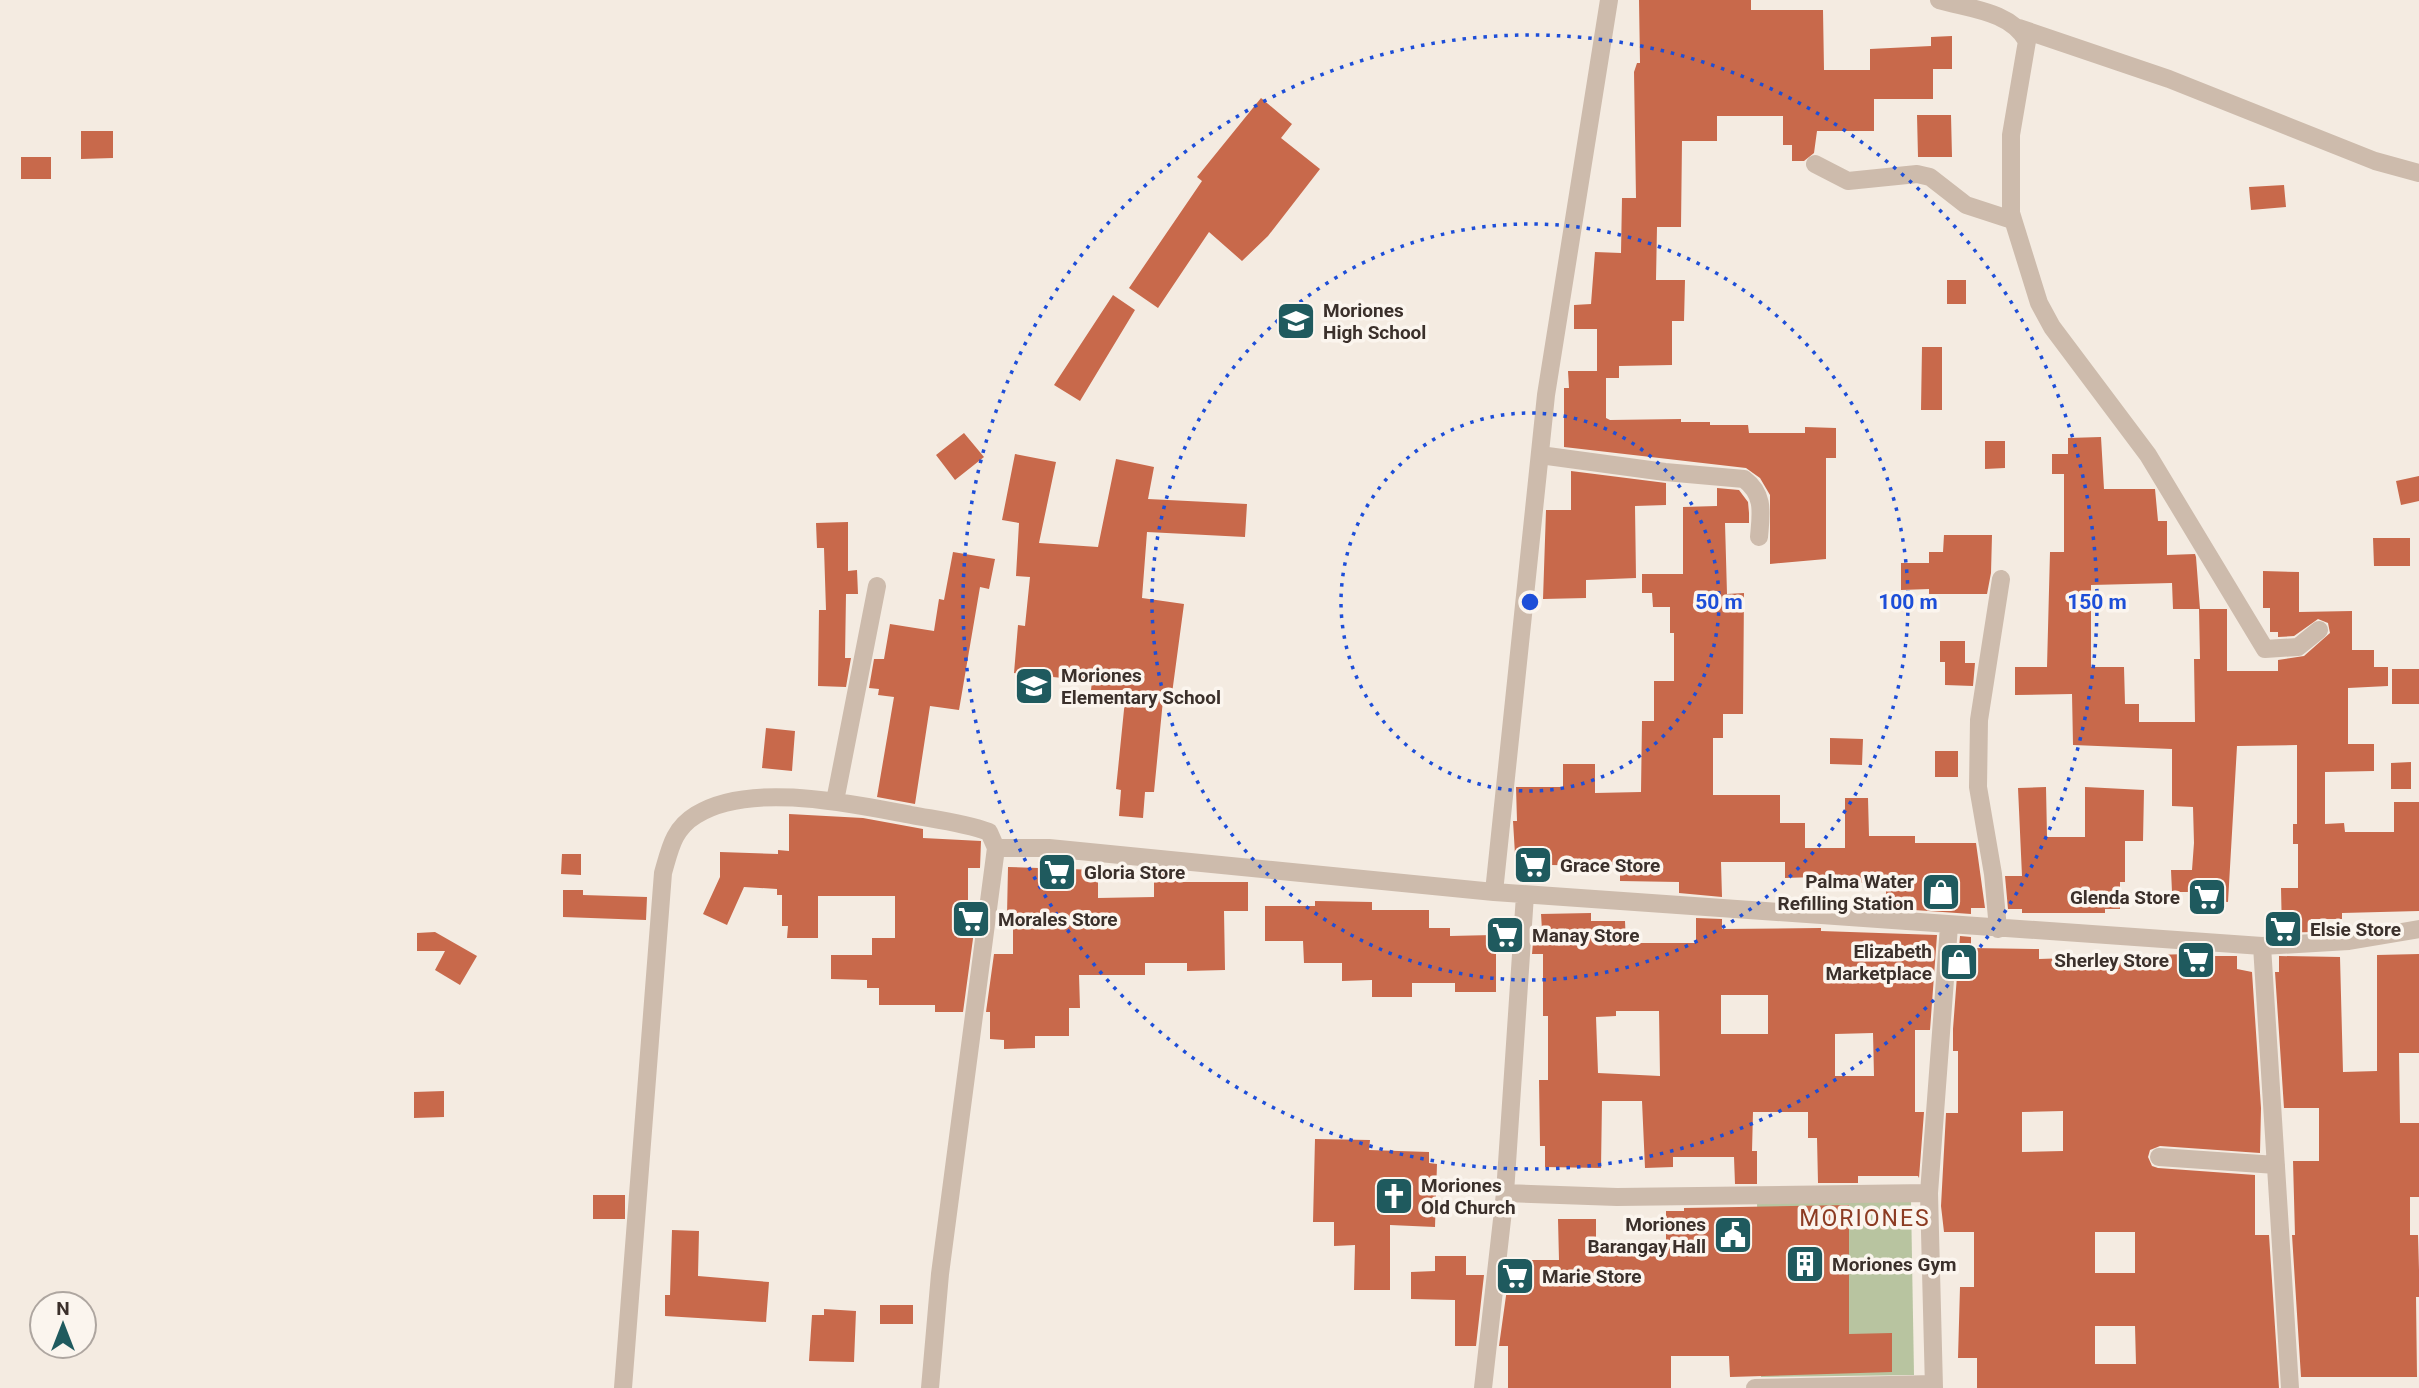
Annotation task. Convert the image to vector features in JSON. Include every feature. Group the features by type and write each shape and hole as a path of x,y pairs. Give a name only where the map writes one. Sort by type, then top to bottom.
{"street":[{"path":"1494,892 1546,396 1609,0"},
{"path":"1939,0 2004,18 2020,28 2169,79 2375,161 2419,173"},
{"path":"2020,28 2027,41 2011,135 2012,220 2039,303 2052,327 2148,455 2265,649 2298,647 2319,630"},
{"path":"1815,164 1848,181 1917,174 1930,177 1966,205 2012,220"},
{"path":"1540,455 1665,472 1744,479 1754,486 1762,504 1759,537"},
{"path":"1998,929 1993,874 1978,787 1979,720 2001,579"},
{"path":"835,801 877,586"},
{"path":"622,1388 663,873 674,834 696,815 725,804 756,798 835,801 968,824 989,832 996,848 940,1275 930,1388"},
{"path":"996,848 1049,848 1525,895 2262,946 2349,941 2419,929"},
{"path":"1483,1388 1505,1193 1525,895"},
{"path":"1755,1388 1933,1386 1929,1193 1949,926"},
{"path":"2262,946 2290,1388"},
{"path":"2159,1157 2276,1165"},
{"path":"1505,1193 1617,1198 1929,1193"}],"green space":[{"path":"1911,1201 1914,1375 1761,1377 1757,1202"}],"building":[{"path":"1639,0 1751,0 1751,10 1823,10 1824,70 1870,70 1870,49 1931,46 1931,37 1952,36 1952,69 1933,69 1933,99 1874,99 1874,131 1817,131 1814,153 1804,161 1792,161 1792,145 1783,145 1783,116 1717,116 1717,141 1682,141 1681,227 1657,227 1656,280 1685,280 1684,321 1672,321 1672,365 1619,366 1619,378 1606,378 1606,418 1610,420 1681,419 1681,422 1710,422 1710,425 1748,425 1749,433 1805,433 1805,427 1836,428 1836,458 1826,458 1826,559 1770,564 1770,495 1760,478 1746,468 1564,447 1564,388 1569,388 1568,371 1597,371 1597,329 1574,329 1574,305 1591,304 1595,252 1621,253 1622,198 1636,198 1634,72 1637,63 1640,63"},
{"path":"1261,98 1292,124 1281,138 1320,169 1268,236 1242,261 1209,232 1158,308 1129,288 1202,181 1197,177"},
{"path":"1917,115 1951,115 1952,157 1918,157"},
{"path":"81,131 113,131 113,158 81,159"},
{"path":"21,157 51,157 51,179 21,179"},
{"path":"2284,185 2286,207 2251,210 2249,187"},
{"path":"1947,280 1966,280 1966,304 1947,304"},
{"path":"1113,295 1135,310 1080,401 1054,385"},
{"path":"1922,347 1942,347 1942,410 1921,410"},
{"path":"964,433 984,457 955,480 936,455"},
{"path":"2101,437 2104,489 2155,489 2158,521 2167,521 2167,555 2195,554 2200,609 2227,609 2227,671 2278,671 2278,660 2304,656 2330,633 2328,623 2318,619 2294,636 2278,637 2278,632 2270,632 2270,608 2263,608 2263,571 2299,572 2299,612 2352,611 2352,650 2374,650 2374,667 2388,667 2388,686 2348,688 2348,744 2374,744 2374,771 2325,772 2325,824 2344,823 2345,832 2394,832 2394,802 2419,802 2419,911 2342,913 2342,919 2311,919 2311,932 2282,933 2281,888 2298,888 2298,844 2293,844 2293,824 2297,824 2297,745 2237,746 2228,902 2190,899 2190,892 2172,892 2171,870 2192,870 2194,843 2193,807 2172,806 2172,749 2073,745 2072,694 2015,695 2015,667 2047,667 2050,552 2064,552 2064,474 2052,474 2052,454 2068,454 2068,438","holes":["2172,583 2173,609 2199,609 2200,659 2194,659 2195,722 2139,722 2139,704 2125,704 2124,667 2091,667 2091,585"]},
{"path":"1985,441 2005,441 2005,468 1985,469"},
{"path":"1015,454 1056,462 1039,543 1098,547 1116,459 1154,467 1148,499 1247,504 1245,537 1147,532 1142,598 1184,604 1171,701 1163,700 1154,792 1145,792 1143,818 1119,816 1121,790 1116,789 1126,690 1091,690 1092,681 1014,673 1018,625 1025,626 1030,577 1016,576 1019,523 1002,520"},
{"path":"1571,471 1666,483 1666,505 1635,506 1636,578 1586,580 1586,598 1543,599 1546,510 1571,510"},
{"path":"2419,476 2419,501 2401,505 2396,481"},
{"path":"1717,488 1739,490 1748,502 1749,523 1725,523 1727,594 1744,593 1743,714 1723,714 1723,738 1713,738 1713,795 1780,795 1780,823 1805,823 1805,848 1845,848 1845,798 1868,798 1869,836 1915,836 1915,843 1976,843 1985,908 1971,908 1971,914 1886,908 1886,883 1816,882 1816,877 1785,878 1785,862 1721,862 1722,897 1679,893 1679,882 1620,881 1620,866 1550,865 1550,871 1516,871 1513,821 1517,821 1516,787 1563,787 1563,764 1595,764 1595,793 1641,792 1642,721 1654,721 1654,681 1674,681 1674,633 1670,633 1670,607 1653,607 1652,593 1642,593 1642,574 1683,574 1683,507 1717,506"},
{"path":"848,522 848,571 857,570 858,594 846,594 845,658 851,658 846,687 818,686 819,610 826,610 824,548 817,548 816,523"},
{"path":"1944,535 1992,535 1991,573 1987,594 1929,594 1929,589 1901,590 1901,563 1929,563 1929,552 1943,552"},
{"path":"2373,538 2410,538 2410,566 2374,566"},
{"path":"953,552 995,559 989,589 980,587 959,710 930,706 915,804 877,797 894,697 878,695 879,689 869,688 874,659 884,659 890,624 934,631 939,599 944,600"},
{"path":"1940,641 1965,641 1965,663 1975,663 1973,686 1945,685 1945,662 1940,662"},
{"path":"2392,669 2419,669 2419,704 2392,704"},
{"path":"766,728 795,731 792,771 762,768"},
{"path":"1830,738 1863,739 1862,765 1830,764"},
{"path":"1935,751 1958,751 1958,777 1935,777"},
{"path":"2411,762 2411,789 2391,789 2391,763"},
{"path":"2046,787 2047,837 2085,837 2085,787 2144,790 2143,841 2125,841 2125,882 2120,882 2120,909 2105,909 2105,913 2022,913 2022,909 2008,909 2005,876 2022,876 2018,788"},
{"path":"789,814 863,818 923,829 923,838 981,841 980,868 968,868 968,911 975,911 975,924 963,1012 935,1012 935,1005 879,1005 879,988 867,988 867,980 831,979 831,955 872,955 872,938 895,938 895,896 818,896 818,938 787,938 788,926 782,926 782,895 777,895 777,889 744,887 727,925 703,914 720,877 720,852 778,854 778,850 789,851"},
{"path":"562,854 581,854 581,875 561,874"},
{"path":"1008,867 1098,870 1098,898 1154,897 1154,872 1178,872 1178,882 1248,882 1248,911 1224,911 1225,970 1187,971 1187,963 1145,963 1145,975 1079,975 1080,1008 1069,1008 1069,1036 1035,1036 1035,1048 1004,1049 1004,1040 990,1039 990,1012 986,1012 994,954 1013,954 1013,915 1007,915"},
{"path":"563,890 583,890 583,895 647,897 646,920 563,917"},
{"path":"1315,901 1372,902 1372,910 1429,910 1429,928 1450,928 1450,936 1493,935 1493,929 1511,929 1510,954 1496,954 1496,992 1455,992 1455,983 1412,983 1412,997 1372,997 1372,980 1342,981 1342,963 1304,963 1303,941 1265,941 1265,906 1315,906"},
{"path":"1591,913 1591,921 1625,921 1626,943 1696,943 1696,918 1722,919 1722,929 1821,928 1821,931 1937,935 1930,1030 1915,1030 1915,1112 1924,1112 1919,1178 1858,1176 1858,1183 1818,1183 1817,1138 1808,1138 1808,1112 1753,1112 1752,1151 1757,1151 1757,1184 1735,1184 1734,1157 1673,1157 1673,1167 1645,1168 1642,1101 1602,1101 1601,1168 1545,1167 1545,1146 1540,1146 1539,1080 1548,1080 1548,1016 1543,1016 1543,954 1532,954 1534,930 1542,930 1541,914","holes":["1721,995 1768,995 1768,1034 1721,1034","1616,1011 1659,1011 1660,1076 1598,1073 1596,1017 1616,1016","1873,1033 1874,1076 1835,1076 1835,1034"]},
{"path":"435,932 477,956 460,985 435,970 445,951 417,951 417,933"},
{"path":"1960,936 1971,937 1971,948 2039,949 2039,959 2186,954 2237,956 2237,969 2252,972 2261,1108 2260,1153 2160,1146 2150,1150 2148,1157 2152,1166 2158,1168 2255,1175 2255,1235 2269,1235 2279,1388 1977,1388 1977,1358 1958,1358 1960,1287 1974,1287 1974,1232 1944,1232 1941,1206 1946,1113 1958,1113 1958,1051 1953,1051","holes":["2063,1111 2063,1151 2022,1152 2022,1112","2095,1232 2135,1232 2135,1273 2095,1273","2095,1326 2135,1326 2136,1364 2095,1364"]},
{"path":"2419,954 2419,1053 2399,1053 2400,1123 2419,1123 2419,1197 2410,1197 2410,1235 2418,1235 2417,1377 2301,1377 2292,1235 2295,1235 2293,1161 2319,1161 2319,1108 2284,1108 2275,972 2279,972 2279,956 2340,957 2343,1072 2377,1071 2377,955"},
{"path":"444,1091 444,1117 414,1118 414,1092"},
{"path":"1315,1139 1370,1140 1369,1150 1429,1152 1429,1163 1437,1164 1435,1227 1390,1225 1390,1290 1354,1290 1355,1245 1334,1246 1334,1222 1313,1222"},
{"path":"593,1195 625,1195 625,1219 593,1219"},
{"path":"1849,1205 1849,1334 1892,1333 1892,1372 1730,1377 1729,1356 1671,1356 1671,1388 1508,1388 1508,1346 1499,1346 1511,1260 1559,1260 1558,1219 1596,1219 1596,1241 1623,1241 1623,1248 1666,1248 1666,1211 1684,1211 1684,1208"},
{"path":"672,1230 699,1231 698,1276 769,1282 766,1322 665,1316 665,1295 670,1295"},
{"path":"1435,1256 1466,1256 1466,1275 1484,1275 1476,1346 1455,1346 1455,1300 1411,1299 1411,1272 1435,1271"},
{"path":"880,1305 913,1305 913,1324 880,1324"},
{"path":"824,1309 856,1311 854,1362 809,1361 812,1315 824,1315"}],"place":[{"name":"Moriones High School","path":"1296,321"},
{"name":"Moriones Elementary School","path":"1034,686"},
{"name":"Grace Store","path":"1533,865"},
{"name":"Gloria Store","path":"1057,872"},
{"name":"Palma Water Refilling Station","path":"1941,892"},
{"name":"Glenda Store","path":"2207,897"},
{"name":"Morales Store","path":"971,919"},
{"name":"Elsie Store","path":"2283,929"},
{"name":"Manay Store","path":"1505,935"},
{"name":"Sherley Store","path":"2196,960"},
{"name":"Elizabeth Marketplace","path":"1959,962"},
{"name":"Moriones Old Church","path":"1394,1196"},
{"name":"Moriones Barangay Hall","path":"1733,1235"},
{"name":"Moriones Gym","path":"1805,1264"},
{"name":"Marie Store","path":"1515,1276"}],"district":[{"name":"MORIONES","path":"1865,1218"}]}
